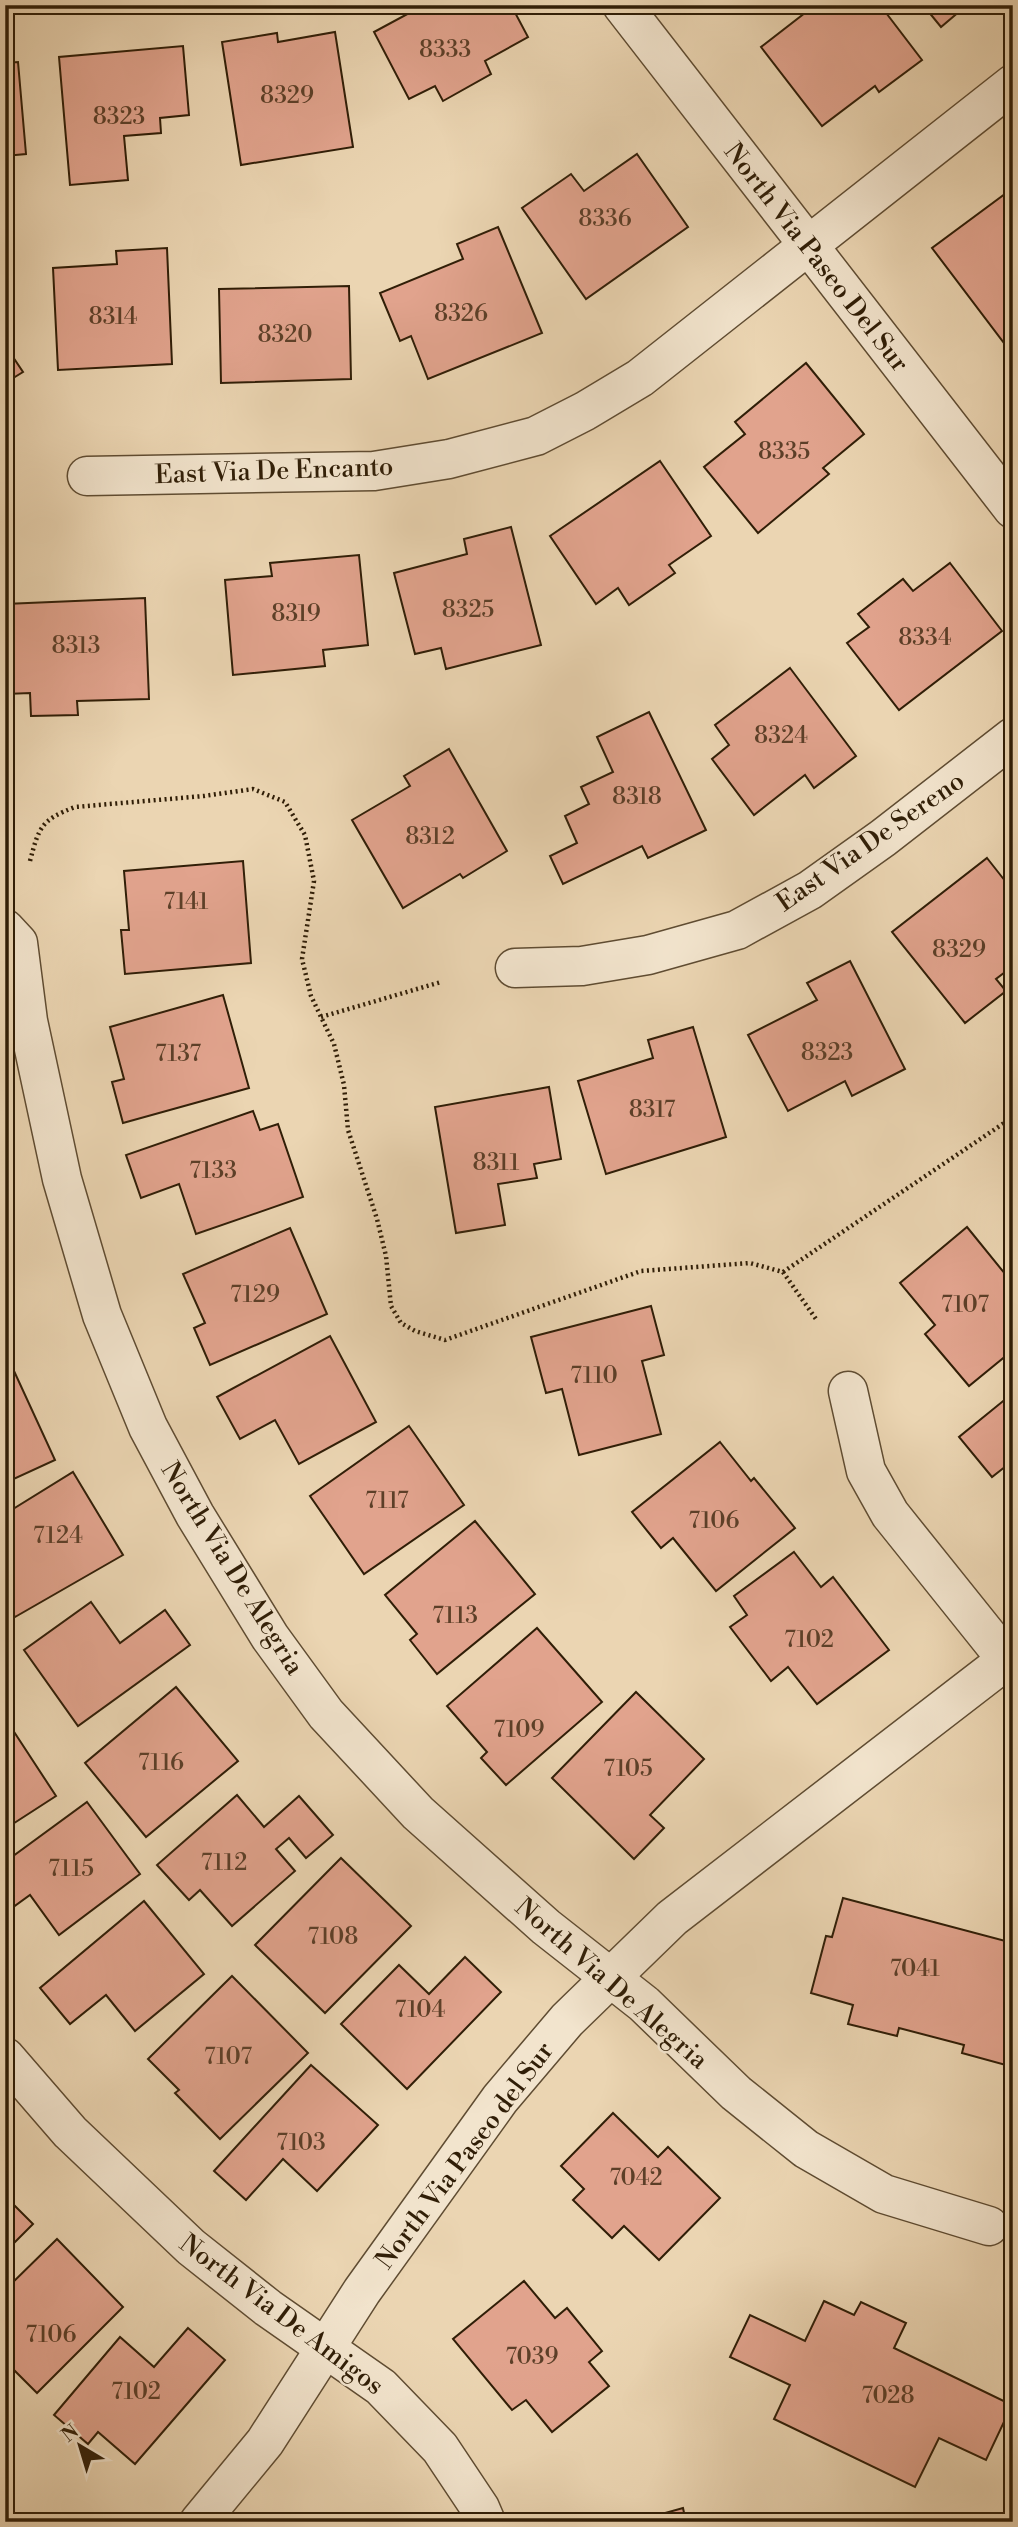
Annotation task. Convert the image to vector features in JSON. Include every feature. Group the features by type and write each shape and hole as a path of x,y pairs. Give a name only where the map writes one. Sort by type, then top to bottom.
{"street":[{"name":"North Via Paseo Del Sur","path":"622,5 1013,509"},
{"name":"East Via De Encanto","path":"88,476 374,471 449,459 536,436 640,378 1013,84"},
{"name":"East Via De Sereno","path":"515,968 582,966 648,955 737,930 810,890 883,838 1013,737"},
{"name":"North Via De Alegria","path":"10,939 62,1179 103,1315 148,1427 195,1515 270,1637 326,1714 418,1813 546,1927 649,2009 736,2093 806,2149 884,2194 989,2226"},
{"path":"848,1391 866,1471 890,1514 1010,1658"},
{"name":"North Via Paseo del Sur","path":"199,2522 265,2442 362,2291 500,2099 567,2020 672,1918 1010,1658"},
{"name":"North Via De Amigos","path":"5,2057 70,2132 191,2247 268,2308 381,2387 440,2448 480,2508 486,2522"}],"path":[{"path":"30,860 38,830 55,815 75,807 253,789 285,802 305,835 314,881 302,958 311,996 334,1044 344,1085 348,1130 386,1256 391,1306 401,1322 415,1331 445,1340 642,1271 750,1263 783,1272 816,1320"},
{"path":"321,1017 441,982"},
{"path":"783,1272 1013,1117"}],"building":[{"path":"424,5 511,5 528,37 485,61 491,74 443,101 435,86 409,99 374,32"},
{"path":"807,5 880,5 922,60 879,92 875,86 822,126 761,47 810,9"},
{"path":"923,5 967,5 941,27"},
{"path":"335,32 353,147 241,165 222,42 277,33 278,42"},
{"path":"183,46 189,115 160,118 161,133 124,136 128,180 70,185 59,57"},
{"path":"18,62 26,154 5,156 5,63"},
{"path":"637,154 688,227 586,299 522,208 571,174 584,191"},
{"path":"1013,188 1013,336 1004,343 932,248"},
{"path":"498,227 542,333 428,379 411,336 400,341 380,293 463,259 457,244"},
{"path":"167,248 172,364 58,370 53,268 117,264 116,251"},
{"path":"349,286 351,379 221,383 219,289"},
{"path":"5,345 23,372 5,383"},
{"path":"806,363 864,434 823,468 829,474 758,533 704,467 745,434 735,422"},
{"path":"660,461 711,536 669,565 675,573 629,605 618,588 596,604 550,536"},
{"path":"511,527 541,645 446,669 441,648 415,654 394,573 467,554 464,539"},
{"path":"359,555 368,645 323,650 325,666 233,675 225,580 272,576 270,563"},
{"path":"950,563 1002,631 899,710 847,643 869,627 858,614 903,579 913,591"},
{"path":"145,598 149,699 77,701 78,715 31,716 30,693 6,694 5,604"},
{"path":"790,668 856,756 814,788 805,775 754,815 712,759 729,745 715,725"},
{"path":"649,712 706,830 648,858 642,846 563,884 550,856 577,843 565,816 589,804 581,787 613,772 597,737"},
{"path":"449,749 507,851 463,878 460,874 403,908 352,820 410,786 404,776"},
{"path":"987,858 1013,891 1013,966 996,979 1006,991 965,1023 892,932"},
{"path":"243,861 251,963 125,974 121,930 129,930 124,871"},
{"path":"850,961 905,1069 852,1096 845,1081 788,1111 748,1035 817,1000 807,983"},
{"path":"223,995 249,1088 123,1123 112,1082 124,1079 110,1027"},
{"path":"693,1027 726,1137 606,1174 578,1081 653,1058 648,1040"},
{"path":"549,1087 561,1159 534,1164 537,1178 498,1184 505,1225 456,1233 435,1107"},
{"path":"253,1111 260,1130 278,1124 303,1197 196,1234 179,1184 141,1198 126,1155"},
{"path":"967,1227 1010,1280 1013,1278 1013,1350 969,1386 925,1334 935,1325 900,1283"},
{"path":"290,1228 327,1314 210,1365 194,1328 205,1323 183,1274"},
{"path":"651,1306 664,1355 642,1361 661,1434 579,1455 562,1389 546,1393 531,1337"},
{"path":"5,1331 13,1349 5,1352"},
{"path":"330,1336 376,1422 299,1464 275,1420 240,1439 217,1397"},
{"path":"14,1371 55,1460 5,1483 5,1376"},
{"path":"1013,1393 1013,1474 1006,1466 992,1477 959,1437"},
{"path":"409,1426 464,1505 364,1574 310,1496"},
{"path":"720,1442 751,1481 754,1478 795,1528 716,1591 673,1538 661,1548 632,1512"},
{"path":"73,1472 123,1555 15,1617 5,1602 5,1514"},
{"path":"475,1521 535,1594 437,1674 410,1640 417,1634 385,1595"},
{"path":"794,1552 821,1587 833,1577 889,1650 817,1704 788,1667 771,1681 730,1627 747,1615 734,1596"},
{"path":"91,1602 120,1643 165,1610 190,1645 78,1726 24,1650"},
{"path":"537,1628 602,1702 506,1785 481,1758 487,1752 447,1706"},
{"path":"176,1687 238,1761 146,1837 85,1763"},
{"path":"636,1692 704,1759 650,1815 664,1828 634,1859 552,1778"},
{"path":"5,1718 56,1796 5,1829"},
{"path":"237,1795 264,1827 299,1796 333,1835 306,1858 289,1838 276,1849 295,1871 232,1926 200,1890 189,1900 157,1865"},
{"path":"87,1802 140,1874 59,1935 30,1895 5,1913 5,1862"},
{"path":"341,1858 411,1926 325,2013 255,1945"},
{"path":"843,1898 1013,1943 1013,2067 962,2053 964,2045 899,2028 897,2036 848,2024 853,2005 811,1993 826,1936 832,1937"},
{"path":"144,1901 204,1974 135,2031 106,1995 70,2024 40,1988"},
{"path":"465,1957 501,1992 407,2089 341,2024 399,1965 429,1994"},
{"path":"232,1976 308,2053 220,2139 175,2093 179,2090 148,2059"},
{"path":"311,2065 378,2125 317,2191 283,2159 246,2200 214,2171"},
{"path":"613,2113 658,2157 668,2147 720,2198 659,2260 624,2226 612,2238 573,2200 584,2189 561,2166"},
{"path":"5,2196 33,2224 5,2252"},
{"path":"57,2239 123,2307 37,2393 5,2361 5,2290"},
{"path":"524,2281 555,2318 567,2308 602,2351 589,2362 609,2386 552,2432 526,2400 512,2410 453,2339"},
{"path":"824,2301 854,2315 861,2302 906,2323 894,2348 1012,2405 986,2460 939,2438 915,2487 774,2419 790,2385 730,2357 750,2315 805,2341"},
{"path":"188,2328 225,2360 135,2464 98,2432 88,2444 54,2415 120,2337 154,2367"},
{"path":"683,2508 686,2522 633,2522"}]}
